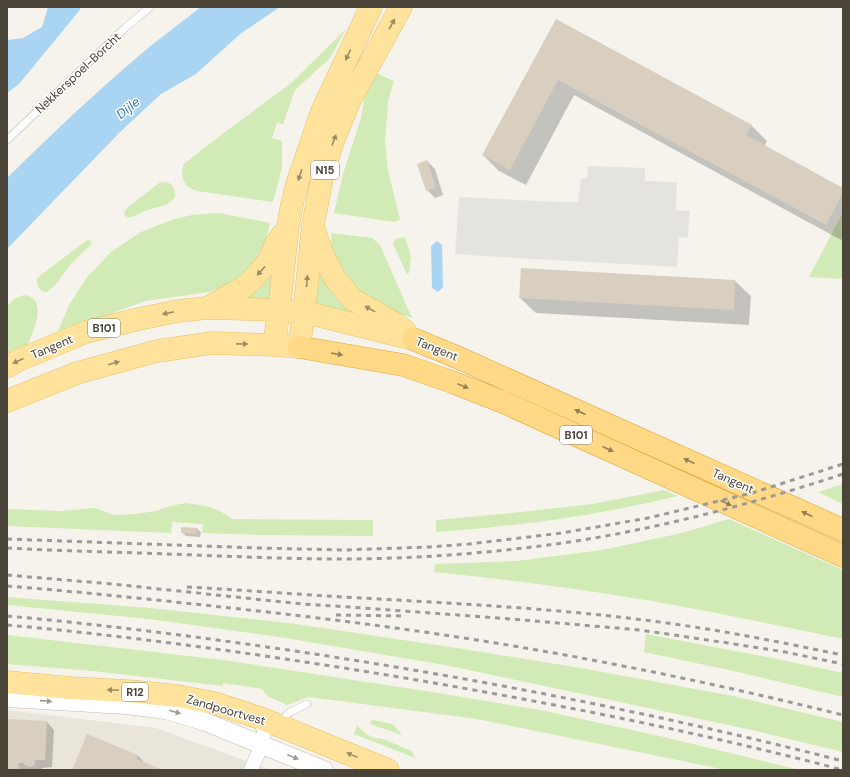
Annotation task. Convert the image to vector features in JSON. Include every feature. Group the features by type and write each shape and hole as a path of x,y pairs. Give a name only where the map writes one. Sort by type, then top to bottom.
{"highway":[{"name":"Tangent","path":"413,339 488,371 843,530"},
{"name":"Tangent","path":"299,347 404,365 452,382 503,402 843,556"}],"main road":[{"name":"N15","path":"274,345 288,226 297,184 322,111 371,7"},
{"name":"N15","path":"299,347 313,225 322,178 333,141 350,100 401,7"},
{"path":"313,225 323,255 334,277 352,299 396,324 413,339"},
{"path":"207,308 244,287 253,279 268,262 276,244 288,226"},
{"name":"Tangent","path":"7,367 17,361 86,332 147,317 178,311 207,308 304,312 413,339"},
{"name":"Tangent","path":"7,401 77,373 158,351 212,343 299,347"},
{"name":"Zandpoortvest","path":"7,682 178,696 214,703 268,722 388,770"}],"street":[{"name":"Zandpoortvest","path":"7,698 126,705 166,710 204,720 324,770"},
{"path":"251,770 262,744 264,731 268,722"}],"lane":[{"name":"Nekkerspoel-Borcht","path":"7,140 120,33 150,7"},
{"path":"268,722 307,704"}],"shaded area":[{"path":"588,166 645,168 645,181 677,182 676,210 690,211 688,238 679,237 677,267 455,254 459,197 578,202 581,179 587,178"},
{"path":"7,710 156,728 271,770 7,770"}],"green space":[{"path":"346,29 330,58 295,90 283,124 277,123 272,138 282,141 282,168 273,202 197,191 186,184 182,177 184,164 290,84"},
{"path":"374,72 394,81 388,102 385,143 388,170 400,220 394,222 334,213 343,174 361,118 366,88"},
{"path":"166,182 172,186 175,192 175,197 171,202 132,217 126,217 124,213 126,209 159,183"},
{"path":"843,212 843,279 809,277"},
{"path":"219,213 270,223 263,253 250,272 233,283 209,292 145,301 57,334 69,305 88,276 111,252 141,232 174,219 192,215"},
{"path":"331,233 372,238 380,245 412,318 372,304 354,291 332,250"},
{"path":"405,237 411,256 409,273 407,274 393,244 395,239"},
{"path":"87,240 91,241 91,245 73,262 54,286 46,292 40,289 37,283 37,278"},
{"path":"319,269 350,309 346,313 322,308 316,303"},
{"path":"270,273 274,277 270,300 246,304 247,293"},
{"path":"24,295 32,298 36,303 38,309 36,324 28,345 7,356 7,306 16,298"},
{"path":"843,484 843,504 818,492"},
{"path":"664,490 678,496 575,517 436,532 436,520 593,504"},
{"path":"186,503 206,506 220,511 232,519 373,520 373,536 202,533 203,524 172,522 171,533 7,526 7,509 60,511 95,508 114,515 156,511 170,506"},
{"path":"729,519 843,570 843,639 638,599 500,579 434,572 435,564 517,561 602,550 682,533"},
{"path":"7,597 150,608 289,623 581,668 733,696 843,722 843,752 752,730 450,666 286,638 149,619 7,605"},
{"path":"646,634 843,673 843,697 738,672 644,652"},
{"path":"7,635 223,660 540,710 664,737 800,770 726,770 477,719 309,697 287,705 267,696 262,689 223,683 223,686 93,671 7,664"},
{"path":"372,720 393,724 402,735 370,724"},
{"path":"357,725 366,734 375,738 383,739 412,751 415,758 354,734"}],"water":[{"path":"48,7 81,7 19,84 7,93 7,40 23,38 42,27"},
{"name":"Dijle","path":"201,7 280,7 240,34 196,74 161,94 120,132 7,249 7,178 60,126 115,76"},
{"path":"437,241 442,245 443,287 438,292 432,288 431,246"}],"building":[{"path":"556,19 752,125 746,135 843,188 843,193 826,225 558,80 510,170 482,155"},
{"path":"427,160 436,188 426,191 417,164"},
{"path":"521,268 735,280 734,310 519,298"},
{"path":"181,527 198,528 196,534 181,533"},
{"path":"7,719 47,721 45,760 35,760 35,764 31,767 26,766 23,763 18,763 19,770 7,770"},
{"path":"87,734 138,755 137,759 163,770 72,770"}],"railway":[{"path":"7,539 344,550 469,544 562,533 648,518 752,493 843,464"},
{"path":"7,548 320,559 425,557 508,550 563,543 634,531 739,505 843,474"},
{"path":"7,575 112,584 302,604 640,630 785,652 843,664"},
{"path":"7,586 259,611 369,624 451,636 550,652 648,671 843,715"},
{"path":"187,587 477,605 591,614 711,630 843,655"},
{"path":"336,615 406,616"},
{"path":"7,616 107,626 274,648 489,683 702,727 843,761"},
{"path":"7,625 107,635 206,648 405,678 625,719 734,743 843,770"}]}
